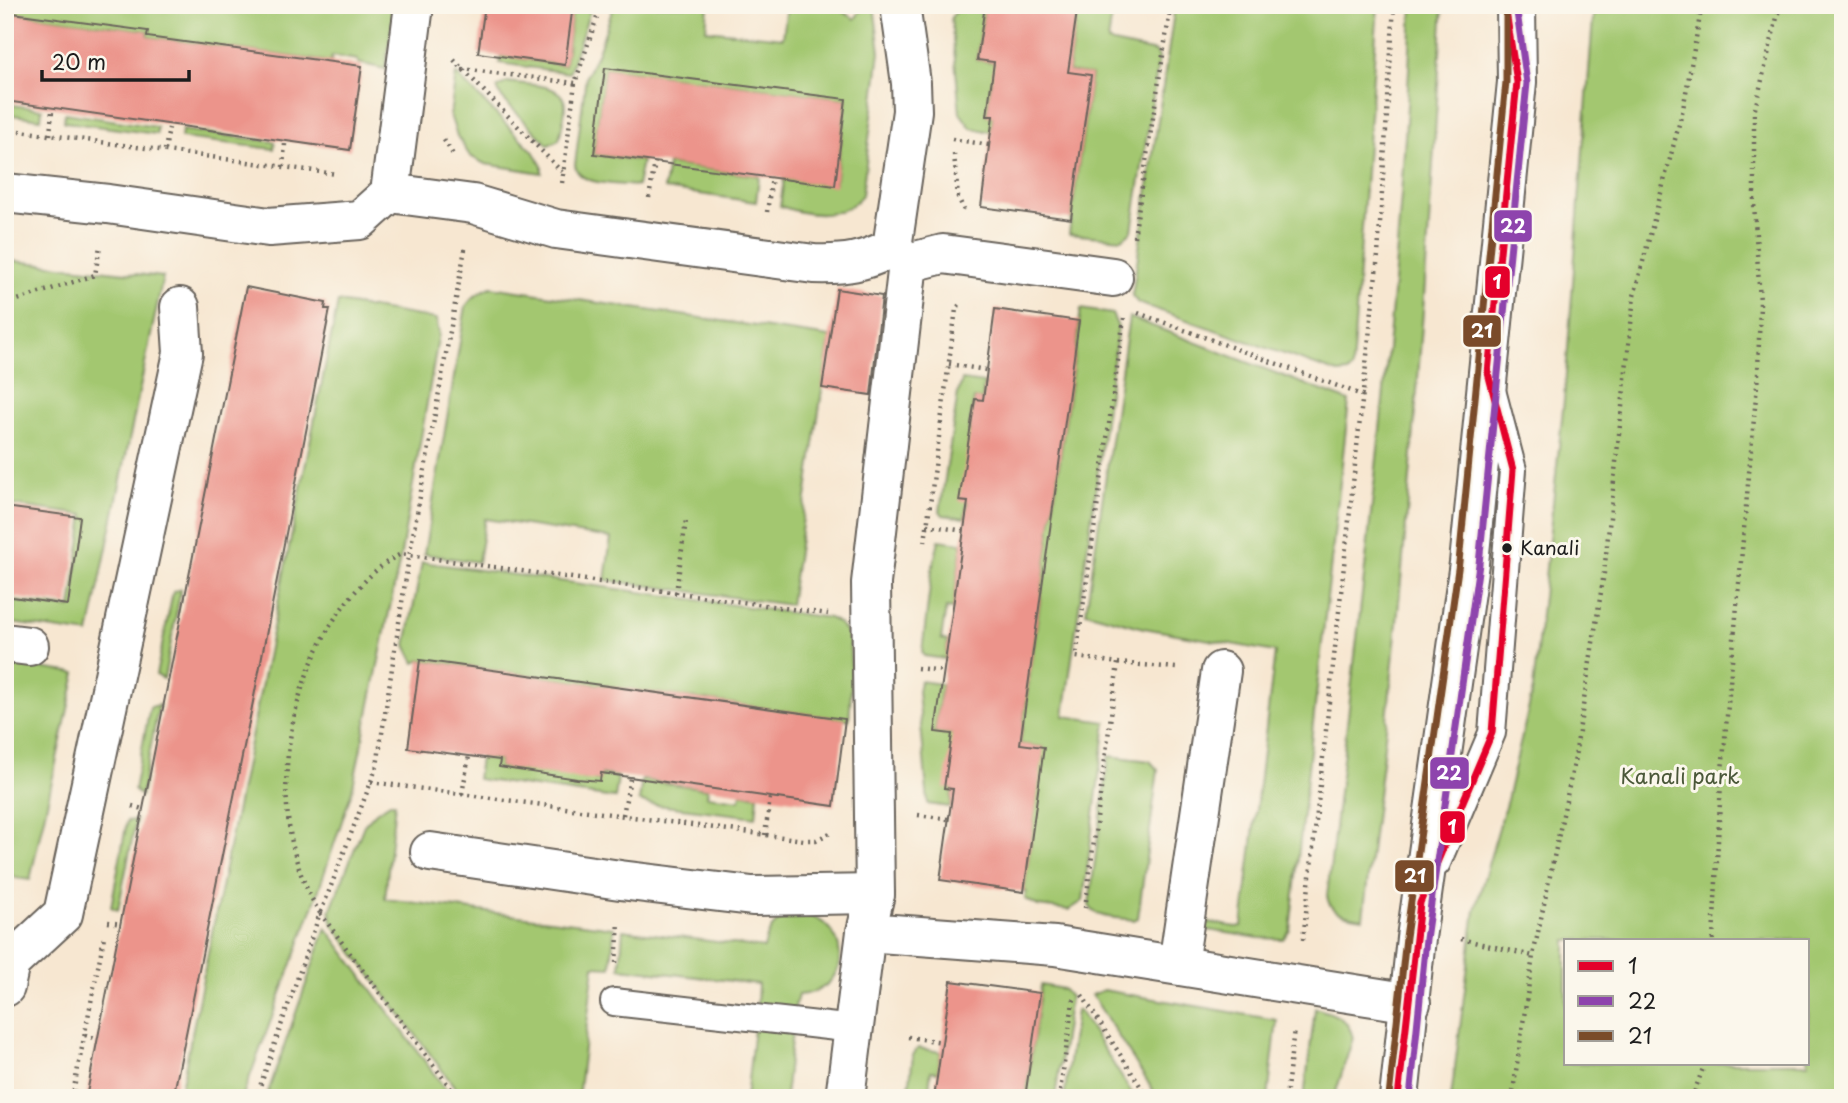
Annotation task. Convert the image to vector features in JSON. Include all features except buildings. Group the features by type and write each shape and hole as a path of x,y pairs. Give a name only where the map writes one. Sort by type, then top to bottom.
{"street":[{"path":"5,193 108,204 269,227 360,220 391,183 414,5"},
{"path":"845,1098 866,932 875,894 871,583 912,111 911,83 900,5"},
{"path":"1505,5 1517,82"},
{"path":"1516,5 1517,82"},
{"path":"1399,1097 1420,903 1469,563 1526,5"},
{"path":"391,183 556,229 814,264 843,265 900,256 943,254 1125,286"},
{"path":"5,987 10,963 63,914 183,353 180,307"},
{"path":"1178,965 1221,671"},
{"path":"430,852 752,897 875,894"},
{"path":"866,932 1055,946 1410,1003"}],"lane":[{"path":"614,1002 854,1029"}],"path":[{"path":"550,184 562,186 575,83 601,5"},
{"path":"1171,5 1125,286 1076,657 1221,671"},
{"path":"1286,1098 1365,396 1380,242 1394,5"},
{"path":"1512,1098 1533,956 1574,763 1604,573 1634,296 1683,109 1702,5"},
{"path":"1713,939 1721,782 1758,374 1760,302 1754,203 1754,113 1780,5"},
{"path":"445,52 563,173"},
{"path":"462,69 575,83"},
{"path":"50,135 52,111"},
{"path":"951,126 958,197 971,219"},
{"path":"165,150 169,128"},
{"path":"5,129 391,183 457,160 442,136"},
{"path":"952,139 989,145"},
{"path":"283,166 285,144"},
{"path":"649,199 655,162"},
{"path":"772,177 766,216 778,218"},
{"path":"637,197 662,201"},
{"path":"5,304 95,275 108,204"},
{"path":"256,1098 320,913 376,766 409,557 473,204"},
{"path":"1125,286 1365,396"},
{"path":"923,552 956,309 967,299"},
{"path":"949,364 986,370"},
{"path":"676,593 686,520"},
{"path":"927,525 964,531"},
{"path":"458,1098 320,913 305,887 290,832 287,778 295,711 306,674 334,619 354,593 386,561 401,554 831,614 871,624"},
{"path":"1081,950 1118,663"},
{"path":"908,666 944,671"},
{"path":"462,794 469,756"},
{"path":"623,815 630,778"},
{"path":"371,782 765,835 816,840 836,828"},
{"path":"765,835 770,798"},
{"path":"917,827 916,814 948,819"},
{"path":"614,1002 620,880"},
{"path":"72,1098 107,922"},
{"path":"1457,938 1533,956"},
{"path":"1059,1098 1073,1002 1078,990 1147,1098"},
{"path":"85,1035 98,1039"},
{"path":"908,1037 943,1042"},
{"path":"1692,1098 1705,1064"}],"green space":[{"path":"5,5 395,5 385,69 358,63 358,60 332,56 331,62 147,37 148,31 5,12"},
{"path":"573,5 592,5 569,73 499,63 501,56 565,65"},
{"path":"614,5 708,6 706,30 783,38 787,5 832,5 855,19 864,5 874,5 880,52 862,195 845,209 835,213 813,214 780,206 784,179 835,185 846,99 605,68 594,154 642,161 637,186 600,183 583,177 575,165 586,76 598,52"},
{"path":"1078,5 1113,5 1108,42 1156,52 1159,58 1132,231 1122,239 1069,234 1091,75 1068,72"},
{"path":"1175,5 1378,5 1352,368 1349,372 1338,373 1138,303 1132,296"},
{"path":"1412,5 1443,5 1414,434 1390,692 1363,918 1335,911 1327,896 1389,340"},
{"name":"Kanali park","path":"1594,5 1843,5 1843,1098 1451,1098 1475,910 1507,800 1533,689 1564,400"},
{"path":"959,9 984,12 977,60 1000,63 991,84 987,115 993,116 991,132 971,128 960,113 951,17"},
{"path":"456,74 533,151 542,166 542,173 485,164 470,156 457,136 450,115"},
{"path":"507,82 542,86 563,98 564,119 559,140 548,145 502,98 497,88"},
{"path":"5,104 42,109 41,119 5,114"},
{"path":"65,113 157,127 157,134 64,122"},
{"path":"182,130 275,142 274,149 181,138"},
{"path":"668,164 759,176 756,202 664,189"},
{"path":"5,260 163,277 89,634 11,623 15,601 71,608 84,515 5,504"},
{"path":"491,287 830,337 790,605 605,580 611,538 485,519 478,562 424,554 466,306 477,294"},
{"path":"338,302 436,319 439,333 401,554 352,791 314,904 242,1098 179,1098"},
{"path":"1081,309 1112,314 1118,327 1064,716 1106,722 1083,901 1069,910 1038,906 1025,899 1043,747 1020,744"},
{"path":"1129,317 1349,401 1290,930 1283,939 1201,929 1201,921 1242,926 1275,652 1144,628 1086,612"},
{"path":"962,380 984,383 982,400 974,399 969,431 977,433 965,518 943,515 940,511"},
{"path":"939,540 962,543 953,609 946,608 941,639 948,641 946,659 924,656 922,652 932,570"},
{"path":"422,562 829,618 843,627 850,649 849,720 421,660 415,663 406,645"},
{"path":"181,589 164,679 156,675 173,592"},
{"path":"5,663 76,673 30,880 16,878 5,872"},
{"path":"920,681 942,684 935,732 960,735 950,807 928,804 918,691"},
{"path":"159,705 141,796 134,790 150,707"},
{"path":"1109,756 1150,761 1158,770 1138,918 1134,920 1102,916 1089,905"},
{"path":"480,758 500,760 499,767 599,781 601,774 618,777 615,798 477,779"},
{"path":"642,780 708,789 707,796 740,800 741,793 758,796 756,817 648,804 639,801"},
{"path":"390,803 395,803 385,899 614,928 611,967 594,966 578,1098 463,1098 333,925 330,911 364,825 376,812"},
{"path":"136,820 118,910 111,907 127,821"},
{"path":"796,913 814,918 828,927 840,954 838,968 830,981 817,990 798,995 794,1010 757,1005 758,984 620,968 623,930 764,948 774,925"},
{"path":"326,927 328,930 452,1098 266,1098"},
{"path":"1041,985 1063,989 1070,997 1055,1098 1025,1098"},
{"path":"1103,990 1277,1020 1268,1098 1158,1098 1092,995"},
{"path":"1315,1008 1334,1014 1344,1021 1353,1038 1334,1098 1304,1098"},
{"path":"1079,1010 1135,1098 1064,1098 1076,1011"},
{"path":"754,1028 792,1032 785,1098 746,1098"},
{"path":"918,1048 941,1052 938,1072 931,1071 928,1098 908,1098 913,1055"}],"transit line":[{"name":"1","path":"1398,1098 1420,903 1492,733 1513,470 1488,373 1517,82 1505,5"},
{"name":"21","path":"1389,1097 1406,937 1459,562 1506,82 1506,5"},
{"name":"22","path":"1410,1098 1426,939 1479,564 1527,83 1516,5"}],"place":[{"name":"Kanali","path":"1507,548"}]}
